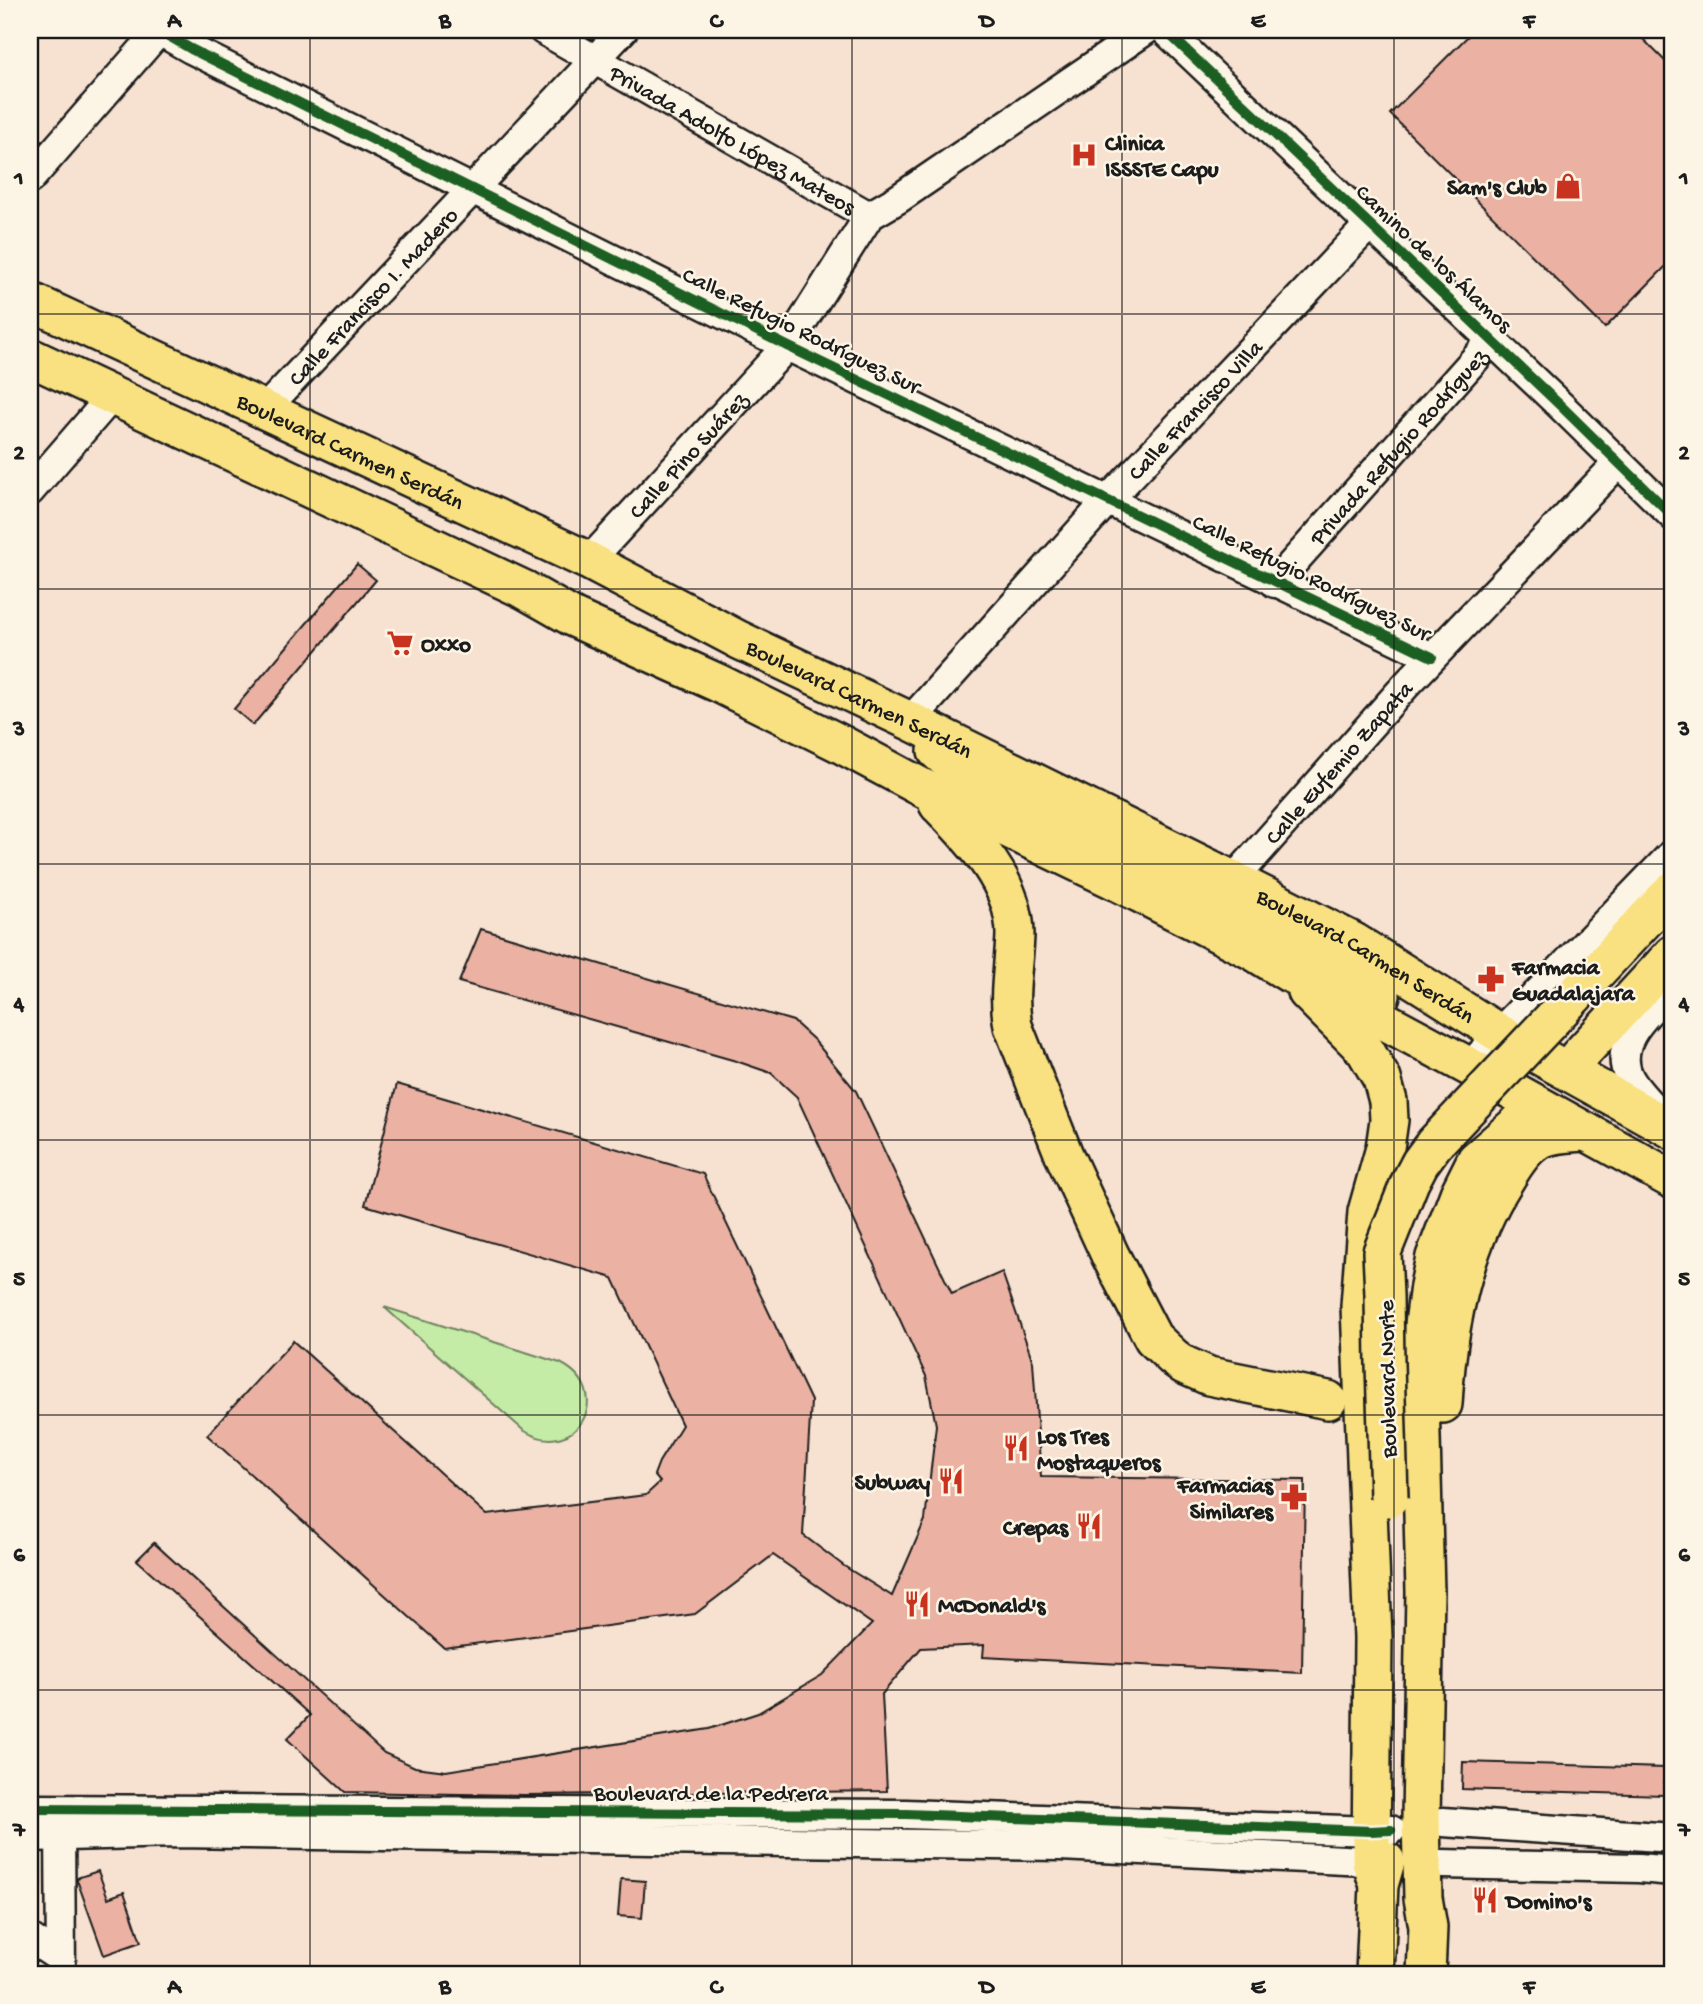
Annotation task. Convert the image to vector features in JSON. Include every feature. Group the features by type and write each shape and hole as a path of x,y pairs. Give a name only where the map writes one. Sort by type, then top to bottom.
{"main road":[{"name":"Boulevard Carmen Serdán","path":"30,301 589,561 739,640 911,721 1233,880 1354,942 1499,1033 1673,1129"},
{"name":"Boulevard Carmen Serdán","path":"30,357 525,590 574,618 718,683 922,788 1122,884 1253,951 1289,973 1461,1054 1586,1132 1673,1180"},
{"path":"718,683 739,640"},
{"path":"911,721 954,766 995,794 1330,962 1461,1054"},
{"path":"922,788 978,847 1004,892 1012,914 1015,934 1010,990 1013,1026 1064,1155 1110,1255 1153,1338 1184,1365 1209,1376 1328,1399"},
{"name":"Boulevard Norte","path":"1375,1974 1379,1854 1395,1644 1382,1252 1410,1182 1427,1154 1453,1123 1673,890"},
{"path":"1578,1057 1673,954"},
{"path":"1289,973 1365,1050 1382,1079 1388,1101 1389,1120 1385,1147 1367,1212 1360,1306 1379,1854"},
{"name":"Boulevard Norte","path":"1426,1974 1428,1927 1423,1898 1421,1819 1425,1592 1416,1337 1435,1257 1459,1194 1492,1127 1508,1111"},
{"path":"1428,1927 1438,1909 1443,1822 1445,1607 1440,1450 1451,1334 1465,1269 1478,1230 1497,1191 1518,1158 1536,1142 1557,1135 1586,1132"}],"street":[{"path":"30,178 159,30"},
{"name":"Calle Refugio Rodríguez Sur","path":"159,30 191,49 788,346 1432,657"},
{"name":"Privada Adolfo López Mateos","path":"542,30 869,216"},
{"name":"Calle Francisco I. Madero","path":"265,410 623,30"},
{"path":"869,216 1146,30"},
{"name":"Camino de los Álamos","path":"1166,30 1673,516"},
{"name":"Calle Pino Suárez","path":"589,561 788,346 869,216"},
{"name":"Calle Francisco Villa","path":"911,721 1107,502 1369,225"},
{"name":"Privada Refugio Rodríguez","path":"1275,583 1492,340"},
{"path":"30,491 113,396"},
{"name":"Calle Eufemio Zapata","path":"1233,880 1432,657 1618,463"},
{"path":"1461,1054 1499,1033 1673,853"},
{"path":"1673,987 1637,1025 1627,1044 1624,1060 1630,1079 1673,1129"},
{"name":"Boulevard de la Pedrera","path":"30,1809 896,1814 1379,1854"},
{"path":"59,1809 60,1966"},
{"path":"1443,1822 1673,1838"},
{"path":"30,1837 176,1833 1060,1846 1379,1854"},
{"path":"1441,1864 1673,1871"},
{"path":"30,1938 60,1966"}],"green space":[{"path":"384,1307 560,1363 577,1375 586,1390 588,1405 583,1420 573,1431 560,1438 542,1438 523,1430"}],"building":[{"name":"Sam's Club","path":"1474,30 1634,30 1673,69 1673,259 1605,328 1390,114"},
{"path":"357,564 376,580 253,725 234,709"},
{"path":"481,929 793,1021 814,1040 856,1091 952,1294 1002,1272 1033,1362 1041,1477 1305,1480 1302,1673 983,1657 984,1645 921,1648 882,1694 887,1791 524,1795 345,1792 287,1739 310,1715 137,1560 154,1543 384,1753 415,1767 446,1771 709,1729 758,1713 822,1675 872,1624 773,1555 695,1614 444,1648 207,1435 293,1341 487,1515 646,1495 660,1482 654,1475 659,1462 682,1425 613,1278 365,1205 397,1084 703,1174 811,1401 803,1535 844,1566 892,1596 925,1520 936,1425 926,1376 797,1097 771,1073 736,1061 459,982"},
{"path":"1463,1762 1665,1768 1664,1795 1462,1789"},
{"path":"98,1871 108,1898 124,1892 141,1942 104,1955 77,1880"},
{"path":"621,1879 645,1881 642,1918 618,1916"}],"cycle path":[{"path":"158,30 191,49 787,346 1432,657"},
{"path":"1165,30 1673,516"},
{"path":"30,1809 906,1814 1391,1830"}],"place":[{"name":"Clinica ISSSTE Capu","path":"1084,155"},
{"name":"Sam's Club","path":"1568,186"},
{"name":"Oxxo","path":"400,643"},
{"name":"Farmacia Guadalajara","path":"1491,979"},
{"name":"Los Tres Mostaqueros","path":"1016,1448"},
{"name":"Subway","path":"951,1481"},
{"name":"Farmacias Similares","path":"1294,1497"},
{"name":"Crepas","path":"1089,1526"},
{"name":"McDonald's","path":"917,1604"},
{"name":"Domino's","path":"1485,1900"}]}
